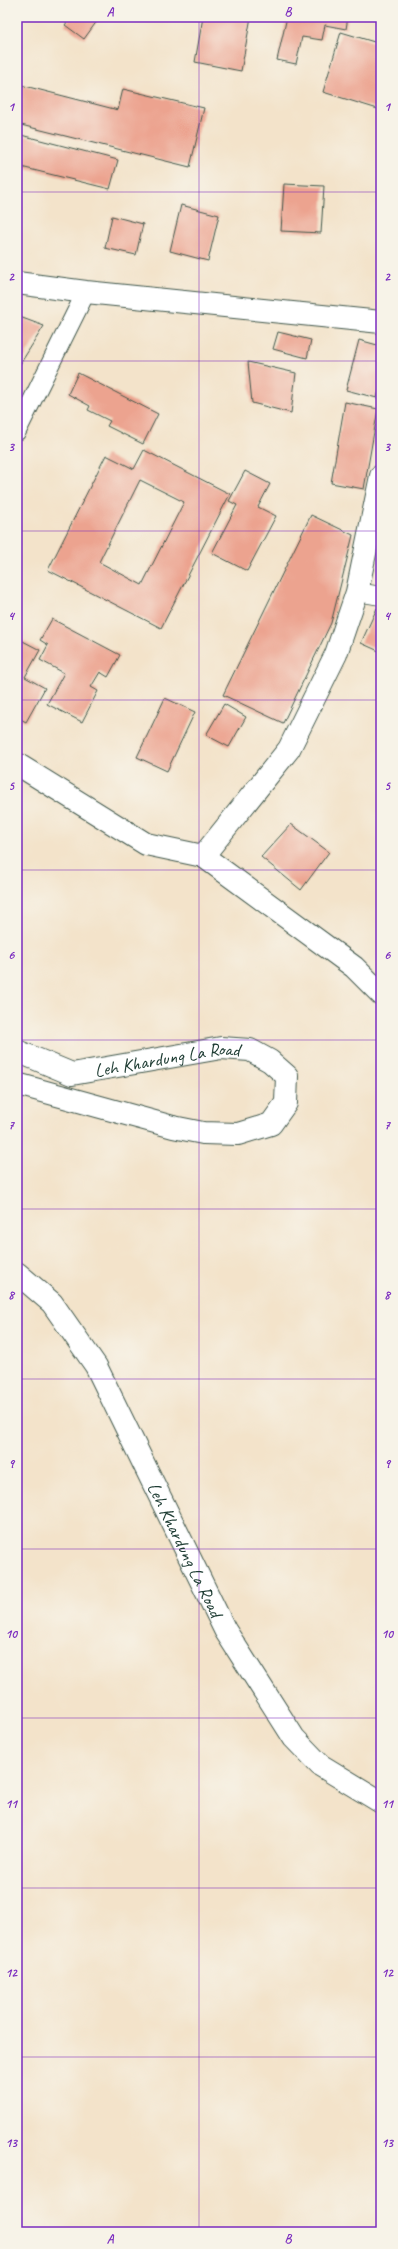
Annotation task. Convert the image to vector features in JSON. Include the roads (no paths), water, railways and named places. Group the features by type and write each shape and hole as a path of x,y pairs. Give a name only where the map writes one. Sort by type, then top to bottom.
{"main road":[{"path":"17,283 86,292 381,322"},
{"path":"203,856 289,749 336,654 357,592 381,476"},
{"path":"17,764 146,844 203,856 354,967 381,994"},
{"name":"Leh Khardung La Road","path":"17,1051 72,1074 221,1048 250,1050 270,1062 287,1076 286,1103 271,1124 238,1134 203,1134 17,1084"},
{"name":"Leh Khardung La Road","path":"17,1273 52,1303 96,1366 225,1630 294,1738 320,1765 381,1802"}],"lane":[{"path":"17,431 86,292"},
{"path":"357,592 381,596"}]}
